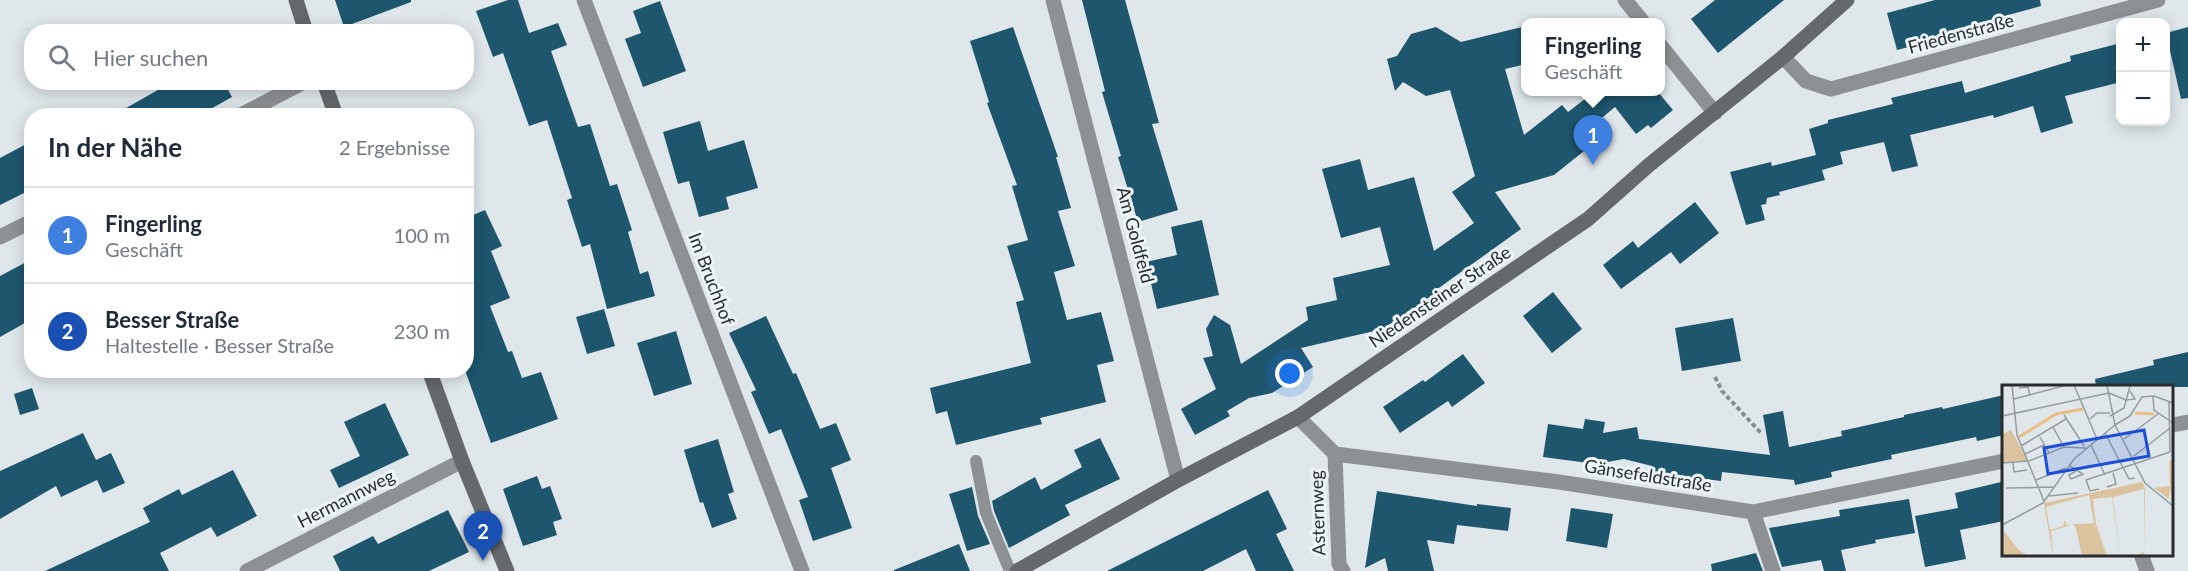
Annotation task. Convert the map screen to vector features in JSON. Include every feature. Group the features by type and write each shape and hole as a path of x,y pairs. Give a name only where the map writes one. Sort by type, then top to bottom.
{"main road":[{"path":"296,0 304,24"},
{"name":"Niedensteiner Straße","path":"1026,569 1178,480 1298,417 1588,219 1649,165 1783,57 1847,0"},
{"path":"327,90 333,108"},
{"path":"432,378 462,461 507,571"}],"street":[{"name":"Im Bruchhof","path":"584,0 802,571"},
{"name":"Am Goldfeld","path":"1053,0 1178,480"},
{"path":"1624,0 1639,18"},
{"name":"Friedenstraße","path":"1783,57 1806,81 1831,89 2158,0"},
{"path":"1665,51 1715,113"},
{"path":"254,108 289,90"},
{"path":"0,237 24,225"},
{"path":"1298,417 1335,453"},
{"path":"2173,425 2188,422"},
{"name":"Gänsefeldstraße","path":"1335,453 1559,482 1753,512 2002,461"},
{"name":"Asternweg","path":"1335,453 1339,564 1342,571"},
{"name":"Hermannweg","path":"247,571 462,461"},
{"path":"1753,512 1773,571"},
{"path":"2141,556 2147,571"}],"lane":[{"path":"976,461 986,513 1010,571"}],"path":[{"path":"1715,377 1722,391 1761,433"}],"building":[{"path":"335,0 411,0 411,2 352,24 343,24"},
{"path":"508,0 518,0 529,33 558,23 567,45 551,51 578,127 590,124 610,186 617,184 632,230 628,232 640,274 648,271 655,296 607,309 590,244 582,247 567,200 572,198 547,120 529,126 503,53 493,57 476,11"},
{"path":"1082,0 1125,0 1159,123 1152,124 1178,210 1138,222 1118,157 1121,156 1102,92 1105,91"},
{"path":"1715,0 1784,0 1718,53 1691,19"},
{"path":"1935,0 2040,0 2041,6 1953,30 1953,33 1943,35 1943,38 1897,50 1887,13"},
{"path":"660,1 686,71 643,87 625,39 641,33 633,11"},
{"path":"1013,27 1058,157 1056,157 1071,208 1058,211 1075,266 1054,272 1067,320 1101,312 1114,361 1097,365 1106,402 1040,418 1042,424 956,445 947,411 936,414 930,388 1031,363 1016,302 1024,300 1007,246 1028,240 1012,186 1017,185 987,103 989,102 970,41"},
{"path":"1436,27 1461,42 1521,27 1521,65 1505,69 1524,135 1562,105 1568,112 1589,96 1661,96 1673,110 1651,128 1648,125 1636,134 1615,107 1585,132 1594,143 1554,175 1495,192 1521,229 1436,290 1438,292 1383,329 1301,348 1313,367 1272,393 1249,398 1227,411 1230,416 1195,435 1181,409 1216,389 1203,358 1213,356 1206,329 1214,315 1230,325 1241,364 1308,320 1306,307 1337,300 1333,278 1390,265 1380,227 1341,238 1322,169 1360,159 1368,190 1414,177 1434,251 1474,223 1452,192 1475,176 1450,90 1426,96 1403,82 1395,91 1387,59 1397,56 1411,34"},
{"path":"2188,27 2188,98 2181,99 2170,51 2170,32"},
{"path":"2116,44 2116,83 2065,96 2073,123 2041,133 2033,106 1994,118 1993,115 1910,135 1918,166 1892,172 1884,142 1840,152 1843,164 1822,170 1825,180 1779,192 1780,195 1767,198 1766,204 1761,205 1765,220 1746,225 1730,172 1771,162 1772,166 1816,155 1809,129 1828,123 1828,120 1893,104 1891,98 1962,81 1965,93 2071,61 2070,56"},
{"path":"158,90 228,90 232,97 212,108 126,108"},
{"path":"700,121 708,151 744,140 758,188 726,197 729,209 699,217 689,181 678,184 663,132"},
{"path":"24,145 24,193 0,205 0,158"},
{"path":"1695,202 1719,233 1680,264 1671,252 1621,289 1603,265 1633,241 1638,248"},
{"path":"485,210 502,246 491,251 510,298 490,306 508,352 512,351 522,378 541,372 558,419 491,443 468,378 474,378 474,215"},
{"path":"1202,220 1219,295 1157,309 1146,262 1177,255 1171,227"},
{"path":"24,263 24,324 0,337 0,276"},
{"path":"1553,292 1582,329 1552,353 1523,316"},
{"path":"604,309 615,346 587,354 576,317"},
{"path":"766,316 793,374 796,373 820,429 836,423 851,460 831,468 852,528 813,541 799,500 808,497 781,429 769,434 751,392 756,390 729,333"},
{"path":"1733,318 1741,361 1682,371 1675,328"},
{"path":"676,331 692,384 654,396 637,343"},
{"path":"2188,352 2188,387 2096,385 2095,379 2154,365 2153,360"},
{"path":"1463,354 1485,383 1452,407 1448,401 1400,433 1383,407 1423,380 1425,382"},
{"path":"32,388 39,409 20,415 14,394"},
{"path":"2002,395 2002,435 1977,441 1976,437 1891,455 1892,459 1831,472 1832,477 1795,485 1794,480 1722,472 1721,481 1651,472 1652,466 1624,459 1596,464 1543,457 1548,424 1583,429 1585,419 1605,422 1603,433 1637,427 1639,439 1770,455 1763,415 1783,411 1789,447 1842,436 1841,431 1904,417 1904,415 1942,407 1943,409"},
{"path":"385,403 409,455 339,488 330,470 360,456 344,422"},
{"path":"83,433 96,460 111,453 125,483 103,493 97,480 61,497 56,486 0,519 0,471"},
{"path":"1100,438 1120,479 1065,505 1070,515 1009,548 992,501 1035,477 1041,490 1082,467 1074,450"},
{"path":"718,439 734,492 728,494 737,519 712,528 703,502 700,503 684,450"},
{"path":"233,470 257,516 217,537 211,527 160,553 169,571 45,571 150,522 143,508 179,489 182,495"},
{"path":"537,476 542,489 550,486 562,519 553,522 557,535 523,546 503,489"},
{"path":"2001,482 2002,521 1960,530 1966,559 1925,567 1915,516 1958,508 1955,493"},
{"path":"972,487 978,516 990,544 967,551 949,494"},
{"path":"1268,490 1287,529 1276,534 1294,571 1256,571 1246,549 1203,571 1107,571"},
{"path":"1377,491 1477,506 1477,504 1511,508 1508,531 1457,525 1454,544 1427,540 1434,571 1388,571 1385,558 1365,568"},
{"path":"1909,499 1915,533 1875,540 1876,543 1841,550 1846,571 1824,571 1821,560 1782,567 1769,528 1840,516 1839,510"},
{"path":"1571,508 1613,514 1607,548 1566,541"},
{"path":"448,510 469,552 429,571 340,571 333,556 373,536 378,544"},
{"path":"959,544 970,571 894,571 894,570"},
{"path":"1756,553 1763,571 1712,571 1711,564"}],"place":[{"name":"Fingerling","path":"1593,165"},
{"name":"Besser Straße","path":"483,561"}]}
